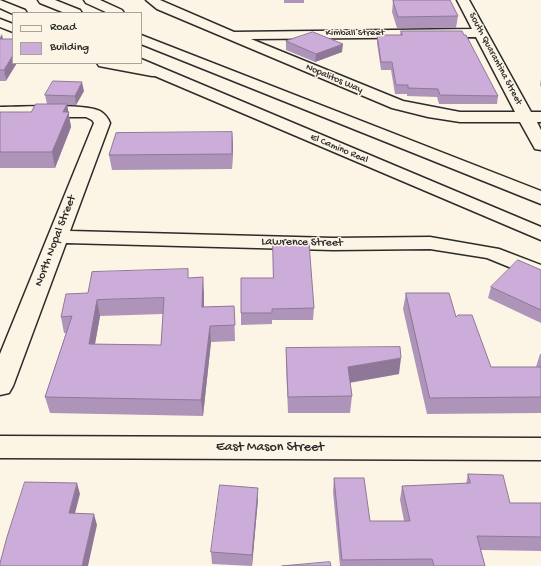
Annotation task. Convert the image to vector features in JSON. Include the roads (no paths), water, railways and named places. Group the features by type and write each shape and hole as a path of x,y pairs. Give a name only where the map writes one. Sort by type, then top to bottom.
{"main road":[{"path":"44,0 74,12"},
{"path":"90,0 116,12"},
{"name":"Nopalitos Way","path":"152,0 161,6 398,105 460,117 534,117"},
{"name":"South Quarantina Street","path":"463,0 481,33 534,117 541,145"},
{"path":"0,4 19,12"},
{"path":"0,23 12,28"},
{"path":"162,33 176,40 209,66"},
{"name":"Kimball Street","path":"230,35 481,33"},
{"path":"142,39 541,198"},
{"path":"109,64 164,74"},
{"name":"El Camino Real","path":"140,64 541,234"},
{"name":"North Nopal Street","path":"0,112 78,111 95,114 100,118 102,123 0,386"},
{"name":"Lawrence Street","path":"58,237 332,244 430,243 492,253 541,273"},
{"name":"East Mason Street","path":"0,447 541,449"}]}
